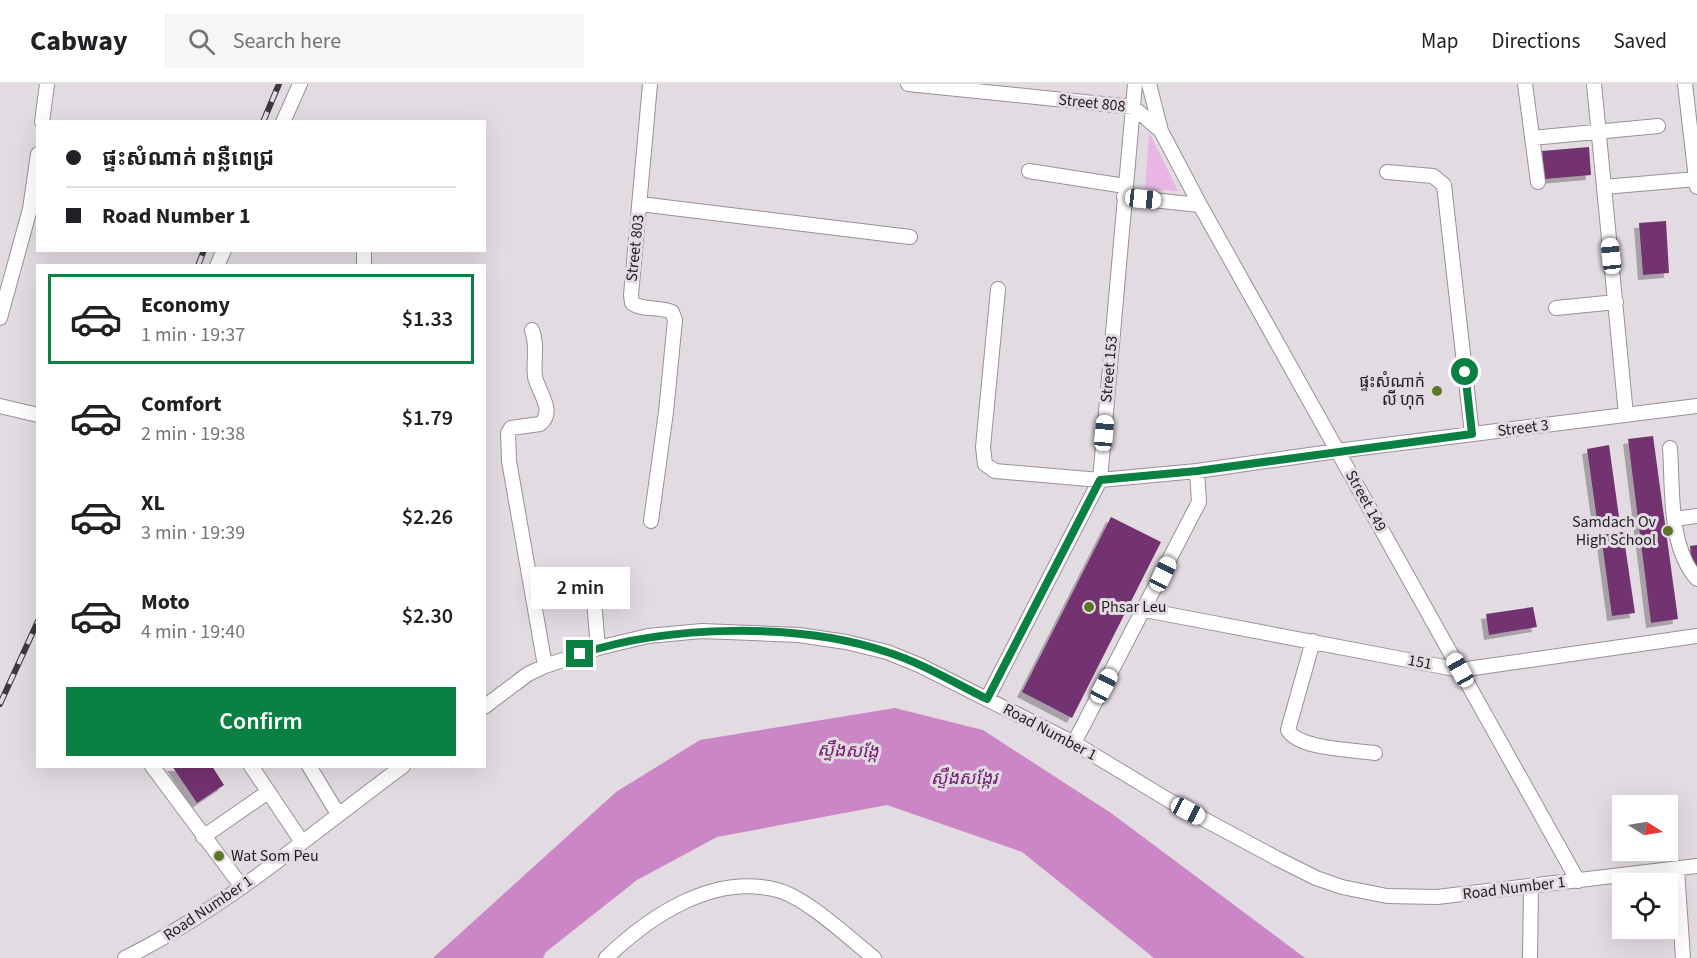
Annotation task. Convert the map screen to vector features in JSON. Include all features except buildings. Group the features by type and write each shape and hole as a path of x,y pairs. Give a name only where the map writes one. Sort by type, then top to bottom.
{"street":[{"path":"42,120 47,84"},
{"path":"284,120 300,84"},
{"name":"Street 803","path":"650,84 632,303 637,307 664,309 672,312 675,320 666,412 651,521"},
{"name":"Street 808","path":"908,84 1133,107 1161,131"},
{"name":"Street 153","path":"987,699 1100,480 1135,84"},
{"name":"Street 149","path":"1149,84 1161,131 1200,205 1578,881"},
{"path":"1525,84 1538,182"},
{"path":"1594,84 1626,415"},
{"path":"1685,84 1697,187"},
{"path":"1532,138 1658,126"},
{"path":"0,318 30,209 36,168"},
{"path":"1029,171 1125,192 1200,205"},
{"path":"1387,172 1433,176 1444,185 1472,434"},
{"path":"1604,187 1696,180"},
{"path":"640,204 910,237"},
{"name":"Street 3","path":"998,289 983,447 985,465 994,471 1100,480 1197,471 1337,450 1697,406"},
{"path":"1556,308 1616,302"},
{"path":"532,330 536,340 535,375 546,405 545,418 540,424 511,428 508,433 509,461 545,666"},
{"path":"0,406 36,415"},
{"path":"1670,448 1675,519 1682,559 1697,579"},
{"path":"1074,743 1199,502 1197,471"},
{"path":"1675,519 1697,516"},
{"path":"592,577 598,648"},
{"name":"151","path":"1145,610 1460,670 1697,636"},
{"name":"Road Number 1","path":"486,705 528,674 545,666 598,648 648,636 702,632 799,635 846,642 887,652 1074,743 1216,826 1316,878 1342,887 1410,897 1531,887 1697,866"},
{"path":"1312,641 1288,730 1292,737 1309,744 1375,753"},
{"path":"153,768 202,837 242,888"},
{"path":"252,768 302,842"},
{"path":"310,768 338,814"},
{"name":"Road Number 1","path":"125,958 191,923 242,888 401,768"},
{"path":"202,837 268,792"},
{"path":"1677,869 1683,958"},
{"path":"606,958 648,922 692,898 724,890 756,887 778,890 797,899 874,958"},
{"path":"1530,958 1531,887"}],"shaded area":[{"path":"1149,132 1178,191 1145,189"}],"water":[{"name":"ស្ទឹងសង្កែរ","path":"895,708 983,730 1111,813 1305,958 1154,958 1022,852 887,805 717,837 637,880 546,952 543,958 433,958 616,792 700,740"}],"railway":[{"path":"264,120 279,84"},
{"path":"199,264 203,252"},
{"path":"0,704 36,625"}],"place":[{"name":"ផ្ទះសំណាក់ លី ហុក","path":"1437,391"},
{"name":"Samdach Ov High School","path":"1668,531"},
{"name":"Phsar Leu","path":"1089,607"},
{"name":"Wat Som Peu","path":"219,856"}],"route":[{"path":"580,654 648,636 702,632 799,635 846,642 887,652 919,665 987,699 1100,480 1197,471 1337,450 1472,434 1465,372"}],"water label":[{"name":"ស្ទឹងសង្កែ","path":"848,751"}]}
